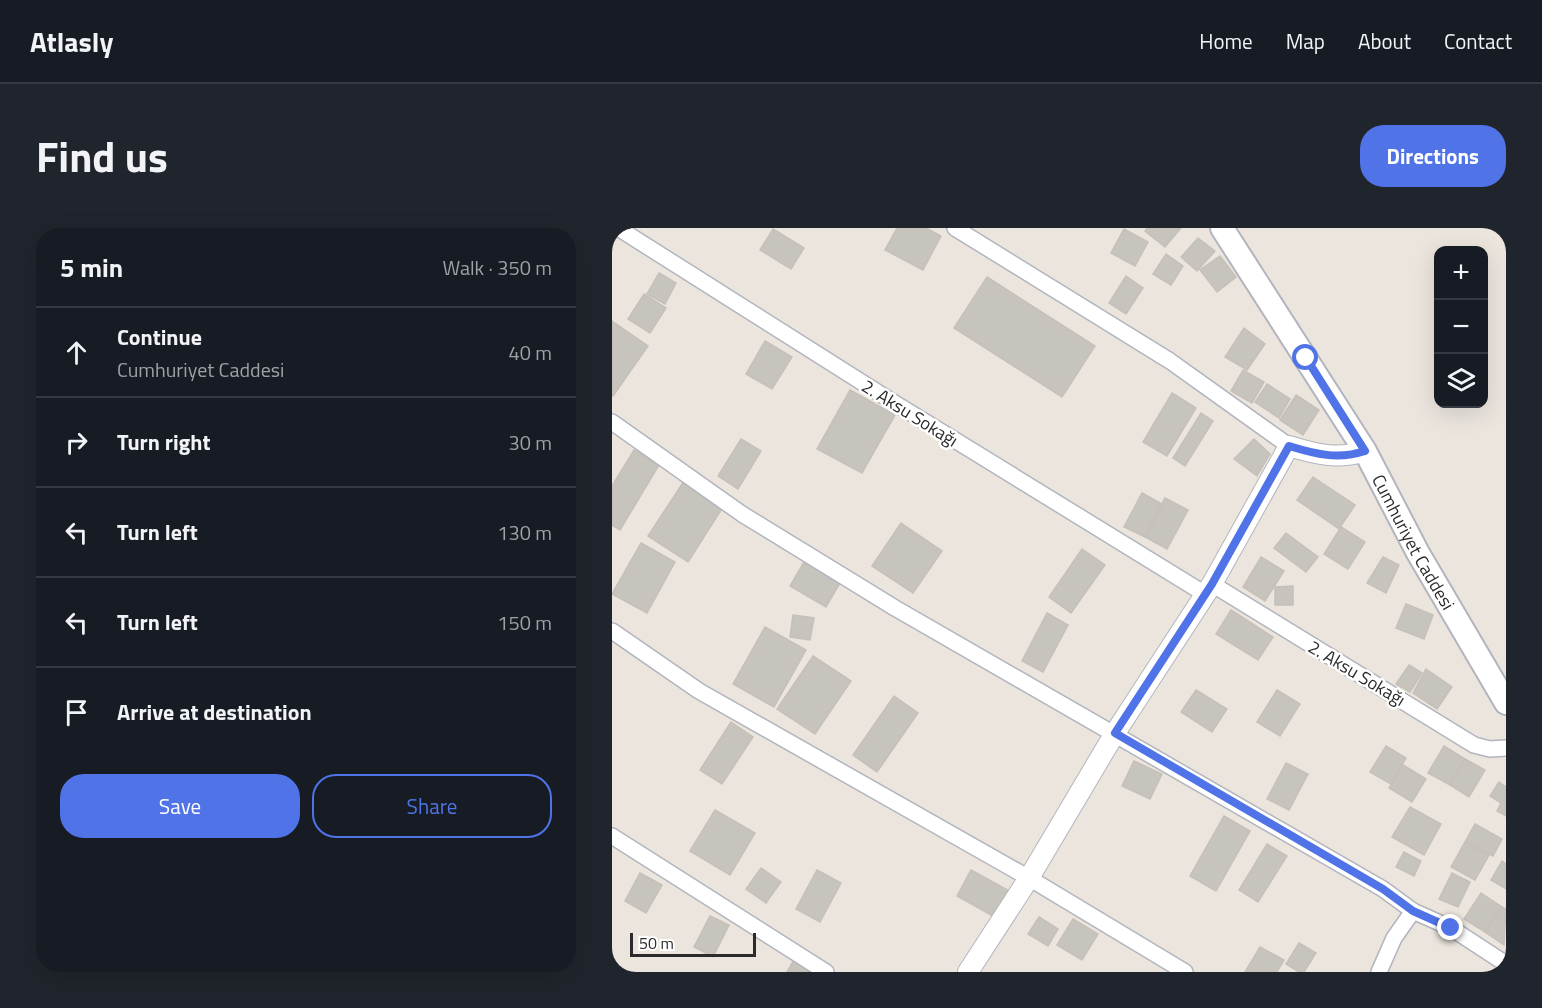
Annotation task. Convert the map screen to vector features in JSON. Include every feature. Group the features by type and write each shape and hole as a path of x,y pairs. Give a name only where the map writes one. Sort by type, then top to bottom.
{"main road":[{"name":"Cumhuriyet Caddesi","path":"1222,228 1365,451 1418,554 1506,703"}],"street":[{"name":"2. Aksu Sokağı","path":"618,228 893,402 1474,745 1490,749 1506,748"},
{"path":"955,228 1170,361 1289,446 1314,454 1337,457 1365,451"},
{"path":"612,422 742,514 894,608 1383,889 1413,911 1451,928 1506,964"},
{"path":"968,972 1029,878 1115,733 1208,589 1289,446"},
{"path":"612,631 699,691 1029,878 1185,972"},
{"path":"612,836 826,972"},
{"path":"1379,972 1394,938 1413,911"}],"building":[{"path":"897,228 926,228 941,236 923,270 885,250"},
{"path":"1147,228 1181,228 1165,247 1145,231"},
{"path":"773,229 804,248 791,269 760,250"},
{"path":"1124,229 1148,242 1135,266 1111,253"},
{"path":"1198,238 1215,251 1197,271 1181,257"},
{"path":"1166,254 1183,266 1171,285 1153,274"},
{"path":"1220,256 1236,277 1217,292 1200,270"},
{"path":"659,273 676,283 665,304 647,294"},
{"path":"1126,276 1143,288 1126,314 1109,303"},
{"path":"987,277 1095,346 1062,397 954,328"},
{"path":"644,294 666,308 650,333 628,319"},
{"path":"612,321 648,346 613,396 612,395"},
{"path":"1244,328 1265,344 1247,370 1225,357"},
{"path":"765,341 792,357 772,389 746,374"},
{"path":"1243,370 1264,382 1252,403 1231,391"},
{"path":"1267,384 1290,399 1279,418 1255,402"},
{"path":"850,390 895,415 862,473 817,449"},
{"path":"1172,393 1196,408 1167,456 1143,442"},
{"path":"1296,395 1319,410 1303,435 1280,420"},
{"path":"1201,413 1213,421 1185,466 1173,458"},
{"path":"741,439 761,451 738,489 718,476"},
{"path":"1254,439 1270,454 1257,476 1234,459"},
{"path":"634,450 659,465 620,530 612,525 612,486"},
{"path":"1313,477 1355,505 1339,529 1297,500"},
{"path":"684,481 723,507 688,562 648,536"},
{"path":"1142,493 1162,504 1145,537 1124,527"},
{"path":"1165,498 1188,510 1167,549 1145,537"},
{"path":"901,523 942,551 913,593 872,566"},
{"path":"1341,527 1365,542 1348,569 1324,554"},
{"path":"1286,533 1318,557 1306,572 1274,548"},
{"path":"641,543 675,562 647,613 612,594"},
{"path":"1082,549 1105,565 1071,613 1049,597"},
{"path":"1261,557 1284,571 1265,601 1243,587"},
{"path":"1383,557 1399,565 1386,593 1367,583"},
{"path":"804,562 840,583 826,607 790,586"},
{"path":"1293,586 1293,605 1275,605 1275,587"},
{"path":"1406,604 1433,615 1424,639 1396,628"},
{"path":"1231,610 1273,637 1258,660 1216,634"},
{"path":"1047,613 1068,625 1043,672 1022,661"},
{"path":"793,615 814,618 810,640 790,637"},
{"path":"765,627 806,650 774,707 733,684"},
{"path":"813,656 851,681 815,734 777,709"},
{"path":"1409,665 1422,673 1410,692 1396,684"},
{"path":"1426,669 1452,687 1437,709 1413,693"},
{"path":"1196,690 1227,709 1212,732 1181,712"},
{"path":"1277,690 1300,704 1280,736 1257,722"},
{"path":"894,696 918,713 877,772 853,755"},
{"path":"731,722 753,737 722,784 700,770"},
{"path":"1386,746 1406,758 1391,784 1370,772"},
{"path":"1444,746 1465,759 1450,785 1428,773"},
{"path":"1465,759 1485,770 1469,797 1450,785"},
{"path":"1134,761 1162,774 1150,799 1122,786"},
{"path":"1286,763 1308,774 1289,810 1267,799"},
{"path":"1403,765 1426,779 1412,802 1389,788"},
{"path":"1499,782 1506,787 1506,816 1497,811 1501,803 1490,796"},
{"path":"1410,807 1441,824 1424,855 1392,837"},
{"path":"715,810 755,833 730,875 690,851"},
{"path":"1224,816 1250,831 1216,891 1190,876"},
{"path":"1475,824 1502,839 1493,856 1465,842"},
{"path":"1465,842 1489,855 1475,880 1451,867"},
{"path":"1267,844 1287,856 1258,902 1239,890"},
{"path":"1404,852 1421,861 1414,876 1396,867"},
{"path":"1502,861 1506,864 1506,889 1491,880"},
{"path":"761,868 781,882 766,903 746,889"},
{"path":"817,870 841,883 820,922 796,909"},
{"path":"971,870 1013,893 998,919 957,896"},
{"path":"640,873 662,885 646,913 625,901"},
{"path":"1452,873 1470,882 1458,907 1439,899"},
{"path":"1481,893 1502,907 1485,932 1464,919"},
{"path":"1502,907 1506,909 1504,945 1485,932"},
{"path":"710,916 729,925 713,957 694,947"},
{"path":"1039,917 1058,929 1048,946 1028,934"},
{"path":"1073,919 1098,934 1082,960 1057,945"},
{"path":"1299,943 1316,953 1304,972 1299,972 1286,964"},
{"path":"1260,947 1284,960 1277,972 1245,972"},
{"path":"795,958 817,972 787,972"}],"route":[{"path":"1306,358 1365,451 1337,457 1314,454 1289,446 1212,584 1115,733 1383,889 1413,911 1451,928"}]}
